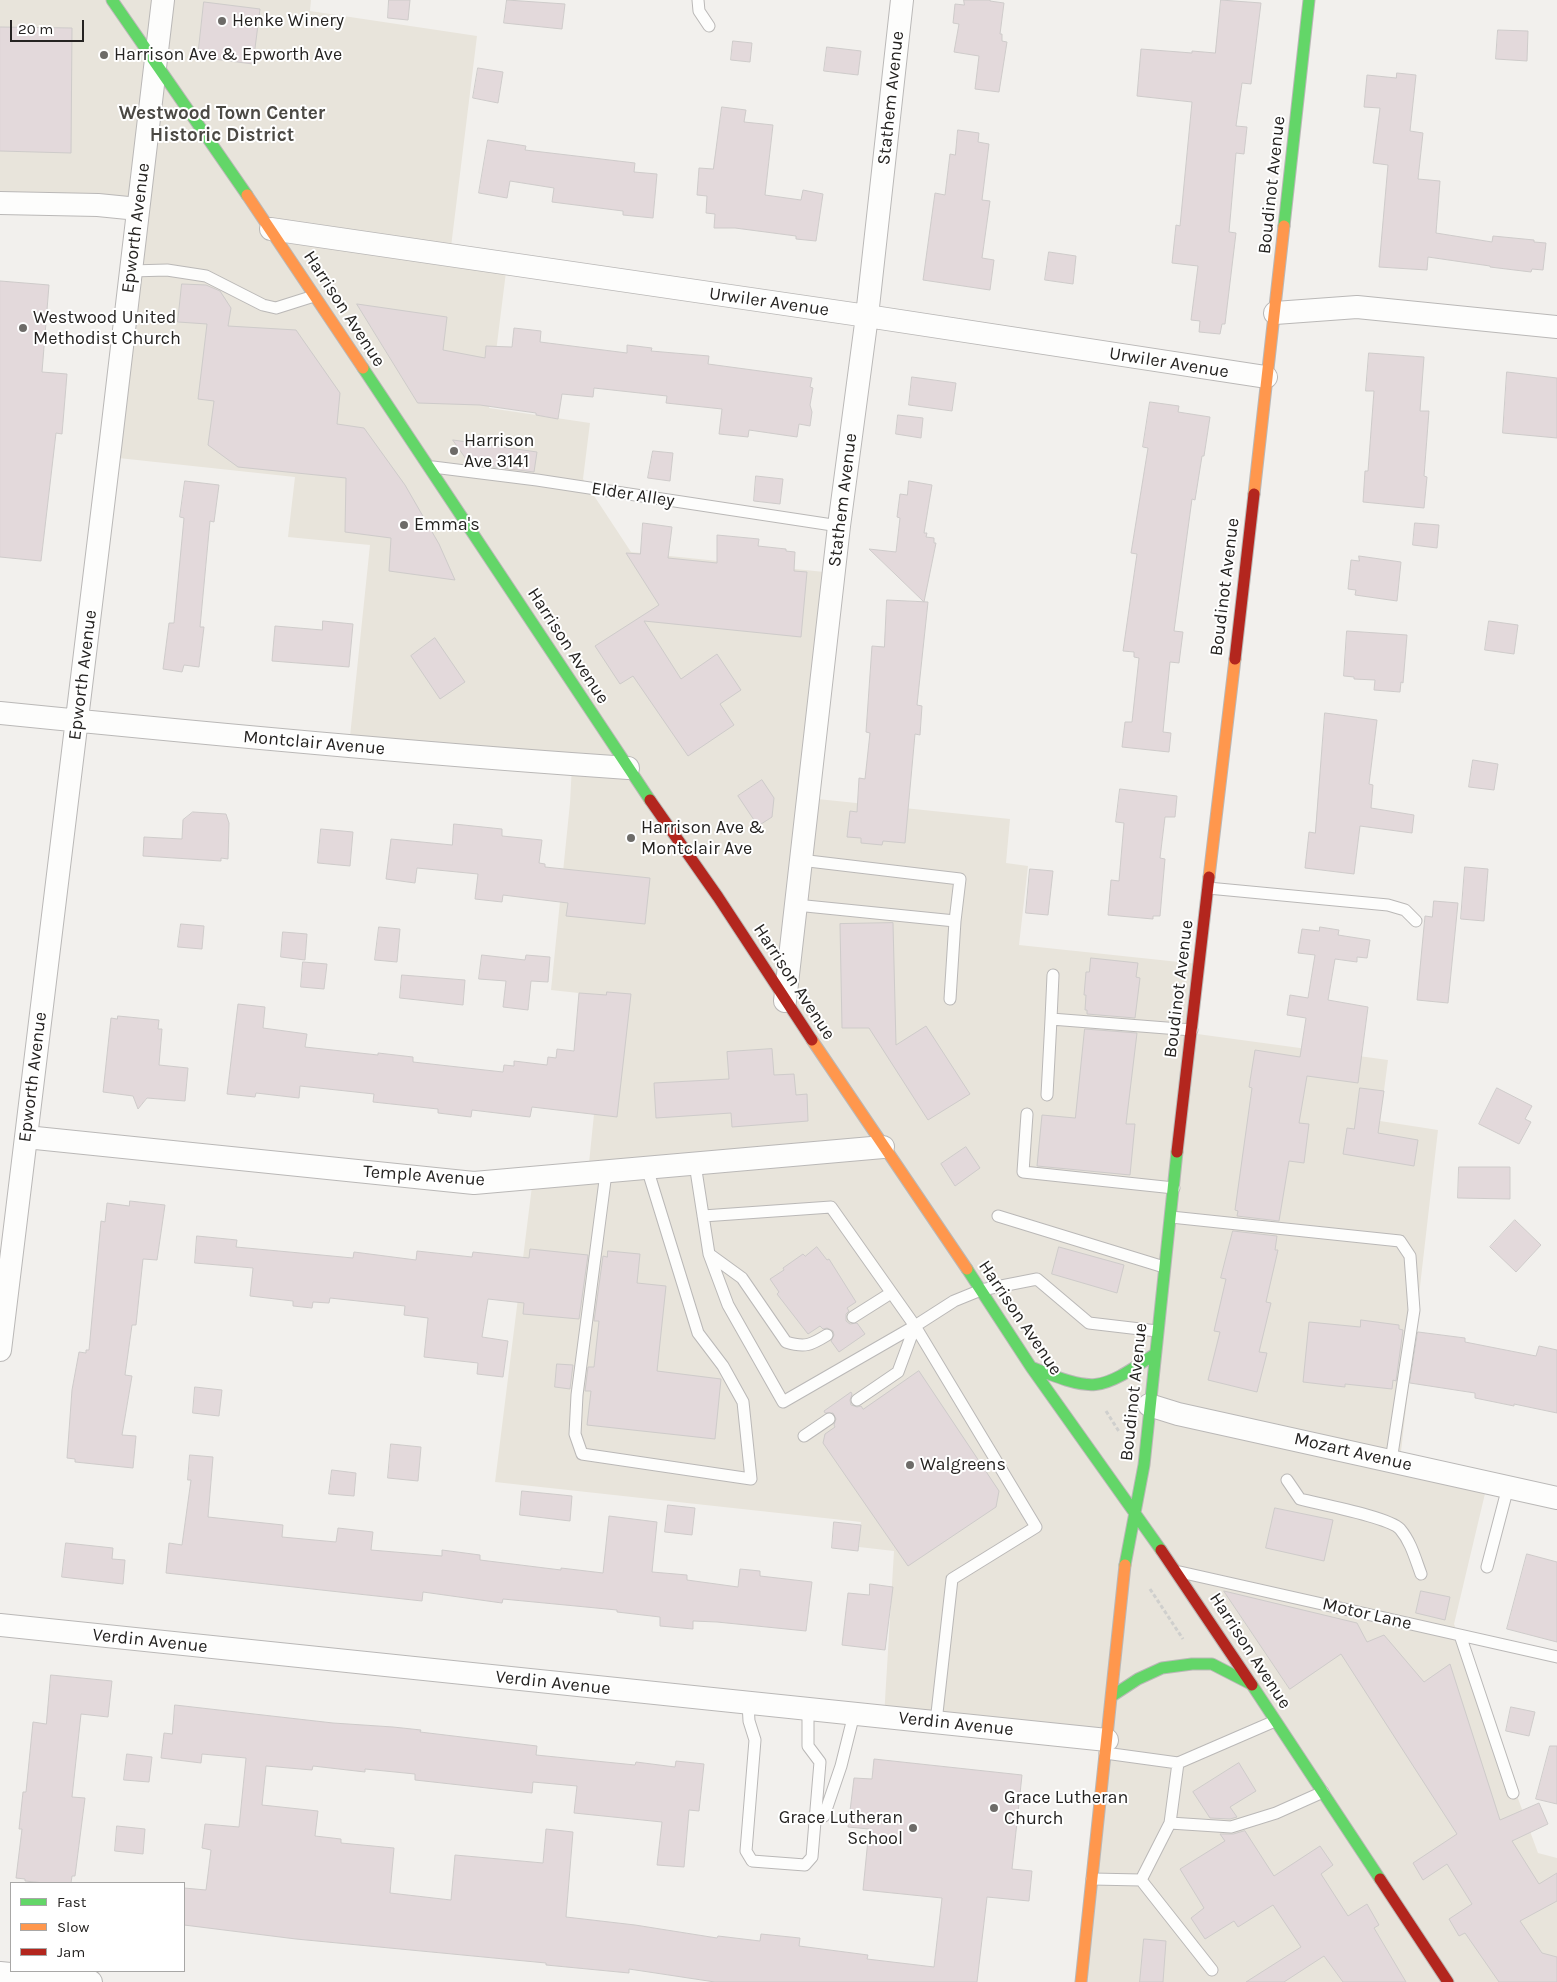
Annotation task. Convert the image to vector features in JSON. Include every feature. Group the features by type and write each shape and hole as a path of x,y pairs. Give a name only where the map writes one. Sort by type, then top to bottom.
{"main road":[{"name":"Harrison Avenue","path":"112,0 271,229 426,466 535,626 628,768 718,897 1031,1367 1176,1571 1448,1982"},
{"name":"Boudinot Avenue","path":"1081,1982 1126,1560 1144,1465 1164,1267 1275,313 1309,0"},
{"path":"1031,1367 1079,1385 1095,1386 1126,1374 1155,1354"},
{"path":"1112,1696 1138,1679 1162,1668 1192,1664 1212,1664 1251,1684"}],"street":[{"name":"Epworth Avenue","path":"0,1350 2,1311 26,1137 77,722 163,0"},
{"name":"Stathem Avenue","path":"785,1000 839,526 867,316 902,0"},
{"path":"0,203 98,205 138,210"},
{"name":"Urwiler Avenue","path":"271,229 867,316 1266,378"},
{"path":"1275,313 1357,307 1557,327"},
{"name":"Montclair Avenue","path":"0,713 77,722 534,762 628,768"},
{"name":"Temple Avenue","path":"26,1137 474,1183 883,1147"},
{"name":"Mozart Avenue","path":"1149,1405 1178,1414 1557,1498"},
{"name":"Verdin Avenue","path":"0,1626 936,1722 1106,1746"},
{"path":"0,1973 91,1982"}],"lane":[{"path":"698,0 700,11 709,26"},
{"path":"131,271 167,270 206,276 263,305 276,308 314,296"},
{"name":"Elder Alley","path":"426,466 537,480 839,526"},
{"path":"800,860 960,879 950,998"},
{"path":"1208,888 1388,905 1405,910 1416,921"},
{"path":"796,905 955,922"},
{"path":"1047,1095 1053,975"},
{"path":"1051,1019 1192,1030"},
{"path":"1027,1114 1023,1172 1174,1188"},
{"path":"695,1164 710,1254 728,1305 783,1402 914,1326 954,1300 981,1290 1037,1279 1089,1323 1158,1331"},
{"path":"606,1172 577,1395 575,1434 582,1454 751,1479 743,1402 723,1366 698,1333 647,1168"},
{"path":"703,1216 831,1207 914,1326 1036,1527 952,1578 936,1722"},
{"path":"998,1216 1164,1267"},
{"path":"1171,1217 1400,1241 1410,1256 1414,1310 1391,1461"},
{"path":"710,1254 742,1278 786,1342 798,1346 812,1344 827,1335"},
{"path":"853,1317 891,1293"},
{"path":"857,1400 898,1372 914,1326"},
{"path":"804,1436 829,1419"},
{"path":"1288,1480 1300,1499 1384,1520 1398,1527 1409,1542 1421,1574"},
{"path":"1488,1567 1508,1487"},
{"name":"Motor Lane","path":"1176,1571 1557,1657"},
{"path":"1460,1635 1513,1793"},
{"path":"748,1703 749,1720 755,1740 746,1851 752,1861 805,1865 812,1858 820,1762 808,1746 808,1709"},
{"path":"816,1816 824,1816 841,1766 854,1714"},
{"path":"1106,1746 1178,1763 1276,1721"},
{"path":"1141,1880 1170,1823 1178,1763"},
{"path":"1170,1823 1230,1827 1276,1813 1323,1792"},
{"path":"1092,1879 1141,1880"},
{"path":"1141,1880 1212,1970"}],"path":[{"path":"1104,1408 1124,1439"},
{"path":"1111,1427 1113,1422"},
{"path":"1148,1586 1185,1643"},
{"path":"1157,1600 1161,1595"}],"shaded area":[{"path":"0,0 311,0 310,11 477,36 450,255 507,264 489,408 590,423 583,479 631,552 834,573 808,798 1010,819 1006,863 1028,866 1019,945 1198,964 1190,1033 1388,1060 1380,1121 1438,1130 1400,1460 1488,1481 1454,1624 1538,1853 1557,1858 1557,1982 1081,1982 1107,1740 884,1717 894,1551 859,1547 861,1522 495,1482 533,1178 588,1173 606,996 551,990 570,803 572,765 349,746 370,545 288,537 295,477 109,457 138,210 0,204"}],"building":[{"path":"389,0 410,0 408,20 388,18"},
{"path":"507,0 565,4 562,29 504,23"},
{"path":"964,0 990,0 1004,3 1000,34 1002,34 1002,41 1007,42 999,92 975,89 979,56 954,52 959,24 953,23 955,4 964,5"},
{"path":"1221,0 1261,3 1251,84 1242,83 1236,126 1247,127 1244,154 1236,153 1229,232 1236,233 1225,324 1222,324 1220,334 1199,332 1200,321 1191,320 1198,266 1172,263 1176,225 1180,226 1192,102 1137,96 1141,49 1215,53"},
{"path":"204,2 260,9 253,64 198,57"},
{"path":"0,27 72,28 71,153 0,151"},
{"path":"1498,30 1528,31 1527,61 1496,59"},
{"path":"733,41 752,43 750,62 731,60"},
{"path":"827,47 861,51 858,75 824,71"},
{"path":"478,68 503,72 498,103 473,98"},
{"path":"1397,73 1416,75 1410,131 1423,133 1418,179 1440,181 1436,233 1492,242 1493,236 1546,243 1543,270 1532,269 1531,272 1428,257 1427,270 1379,267 1388,165 1373,163 1380,108 1364,107 1367,75 1396,78"},
{"path":"722,107 746,110 744,122 773,125 765,195 801,200 803,190 823,194 816,241 796,239 796,236 735,228 714,228 715,214 706,213 707,196 697,195 699,168 713,169"},
{"path":"958,130 979,133 978,142 989,144 982,200 990,201 982,258 994,260 990,290 923,280 935,193 945,195 950,154 955,155"},
{"path":"488,140 526,146 525,150 635,163 634,172 657,174 653,218 623,215 623,211 552,202 554,188 510,181 507,198 479,193"},
{"path":"1049,252 1076,256 1073,284 1045,280"},
{"path":"0,281 49,285 42,372 67,374 62,434 56,433 41,561 0,557"},
{"path":"182,284 206,285 220,291 231,308 228,326 296,330 340,393 337,424 364,428 405,485 439,544 455,580 389,571 391,538 345,532 346,478 238,467 208,445 214,401 198,399 207,324 178,322"},
{"path":"357,304 447,317 443,350 485,358 486,346 512,347 514,328 541,331 540,342 627,353 627,345 652,348 651,351 709,356 708,364 812,378 810,387 813,388 810,405 812,412 810,426 799,424 797,437 749,430 748,437 719,434 722,409 666,403 667,396 594,388 593,397 562,394 558,419 536,415 536,413 480,405 418,403"},
{"path":"1369,353 1424,357 1420,411 1429,411 1424,476 1427,477 1424,508 1363,502 1365,471 1368,471 1374,391 1366,391"},
{"path":"1507,372 1557,378 1557,438 1503,433"},
{"path":"912,377 956,383 952,411 909,405"},
{"path":"1150,402 1179,406 1178,412 1210,417 1195,500 1192,499 1174,631 1183,632 1179,663 1170,662 1163,732 1171,733 1169,752 1122,747 1125,722 1132,722 1139,658 1134,657 1134,652 1123,651 1137,554 1131,553 1148,448 1143,447"},
{"path":"898,415 923,418 921,438 896,434"},
{"path":"453,440 537,452 534,472 470,464"},
{"path":"653,451 673,453 670,481 648,478"},
{"path":"756,476 783,479 780,504 754,501"},
{"path":"185,481 219,485 214,522 210,521 200,627 204,627 199,667 184,665 182,672 163,669 169,623 174,623 184,518 180,517"},
{"path":"909,481 932,485 924,533 927,533 926,537 934,538 934,543 936,543 924,602 869,549 896,552 900,518 897,517 900,494 907,495"},
{"path":"643,523 672,527 668,558 717,563 717,535 759,539 758,546 786,549 786,551 795,552 794,571 807,572 801,637 644,621 681,679 717,654 741,690 720,704 734,725 688,756 633,676 620,684 595,646 659,605 626,553 640,554"},
{"path":"1415,523 1439,525 1437,548 1413,545"},
{"path":"1359,556 1401,562 1397,601 1355,595 1356,590 1348,589 1351,560 1359,561"},
{"path":"887,600 928,602 917,705 922,706 920,735 915,734 905,843 883,841 882,845 861,843 861,838 847,837 850,811 857,812 859,778 865,779 870,733 866,732 872,646 884,647"},
{"path":"323,621 353,624 349,667 272,661 275,626 322,630"},
{"path":"1489,621 1518,625 1514,654 1485,650"},
{"path":"1347,631 1407,635 1403,683 1401,682 1400,692 1374,690 1375,680 1354,679 1354,677 1344,676"},
{"path":"435,638 465,682 440,699 411,656"},
{"path":"1325,713 1377,720 1369,784 1373,785 1371,808 1414,815 1412,833 1360,826 1354,874 1305,868 1309,832 1315,833"},
{"path":"1473,760 1498,764 1494,790 1469,787"},
{"path":"762,780 774,798 772,817 758,826 738,796"},
{"path":"1120,789 1177,796 1175,817 1165,817 1160,858 1165,859 1160,916 1153,916 1153,919 1108,915 1111,880 1119,881 1124,823 1116,822"},
{"path":"193,812 226,814 229,823 228,859 221,858 221,861 143,856 144,837 182,839 183,820"},
{"path":"454,824 502,829 502,836 542,840 539,863 545,864 545,867 650,878 645,924 566,916 568,903 503,895 502,902 475,899 478,874 417,868 415,883 386,879 391,839 452,845"},
{"path":"321,829 353,832 350,866 318,863"},
{"path":"1465,867 1488,869 1484,921 1461,919"},
{"path":"1030,869 1053,871 1048,915 1026,913"},
{"path":"1434,901 1458,903 1448,1003 1417,1000 1425,916 1432,917"},
{"path":"893,923 896,1045 926,1026 970,1094 928,1120 869,1028 842,1028 840,924"},
{"path":"181,924 204,926 202,949 178,947"},
{"path":"379,927 400,929 397,962 375,960"},
{"path":"1320,927 1339,930 1338,935 1370,940 1367,958 1357,957 1357,962 1335,959 1328,1000 1368,1007 1358,1083 1307,1076 1299,1123 1309,1124 1304,1163 1289,1161 1279,1221 1237,1216 1238,1211 1235,1210 1252,1088 1249,1087 1255,1050 1300,1057 1306,1018 1287,1015 1290,995 1308,998 1315,955 1298,953 1302,929 1319,931"},
{"path":"283,932 307,934 305,960 281,957"},
{"path":"482,955 525,960 526,955 550,957 548,982 531,981 528,1010 503,1007 506,981 479,979"},
{"path":"1091,958 1138,963 1136,977 1140,978 1135,1018 1087,1014 1087,1010 1085,1010 1086,995 1084,995 1086,972 1089,972"},
{"path":"303,962 327,964 324,989 301,987"},
{"path":"402,975 465,980 463,1005 400,998"},
{"path":"607,992 631,994 617,1117 532,1107 530,1117 472,1110 471,1117 438,1113 438,1109 373,1102 374,1094 300,1086 299,1098 256,1093 255,1097 227,1094 238,1004 265,1007 263,1028 307,1034 305,1047 413,1057 413,1062 503,1072 504,1065 514,1066 514,1061 547,1065 548,1057 556,1058 557,1049 574,1051 579,993 606,995"},
{"path":"118,1016 159,1020 158,1029 162,1029 159,1065 188,1068 185,1101 147,1098 138,1109 133,1096 103,1092 111,1018 117,1019"},
{"path":"1085,1029 1137,1033 1126,1124 1135,1124 1130,1175 1037,1166 1042,1115 1075,1118"},
{"path":"772,1049 774,1075 794,1074 796,1095 807,1094 808,1121 732,1127 731,1113 656,1118 654,1083 729,1079 727,1052"},
{"path":"1360,1088 1384,1091 1378,1133 1418,1140 1414,1166 1343,1154 1347,1128 1354,1129"},
{"path":"1497,1088 1532,1106 1525,1119 1531,1122 1519,1144 1479,1124"},
{"path":"966,1147 980,1168 955,1186 941,1164"},
{"path":"1459,1167 1510,1167 1510,1199 1458,1198"},
{"path":"130,1201 165,1205 157,1260 143,1259 136,1325 132,1325 125,1375 132,1376 122,1435 136,1436 133,1468 75,1462 75,1459 67,1458 72,1390 79,1352 86,1353 86,1350 89,1350 101,1221 105,1222 107,1203 129,1206"},
{"path":"1515,1220 1541,1245 1516,1272 1490,1247"},
{"path":"1233,1231 1277,1236 1275,1250 1278,1250 1266,1302 1271,1303 1259,1352 1267,1353 1257,1392 1208,1380 1220,1332 1214,1331 1226,1279 1221,1278"},
{"path":"197,1236 237,1240 236,1247 353,1258 354,1252 416,1260 417,1251 472,1257 473,1252 529,1258 530,1249 588,1255 579,1319 523,1314 524,1303 488,1299 482,1337 508,1341 503,1377 477,1374 478,1363 424,1357 428,1318 404,1315 405,1306 330,1298 329,1303 313,1302 312,1308 293,1306 293,1301 250,1296 253,1268 195,1263"},
{"path":"817,1247 827,1260 829,1259 856,1302 847,1308 849,1311 846,1314 846,1321 850,1324 857,1323 865,1334 839,1352 831,1341 834,1335 833,1331 827,1328 823,1329 820,1326 808,1334 777,1294 779,1292 770,1279 803,1254 805,1256"},
{"path":"1059,1247 1124,1265 1117,1293 1052,1274"},
{"path":"608,1251 640,1254 637,1283 666,1286 657,1371 721,1379 715,1439 587,1425 591,1391 585,1391 588,1367 594,1367 599,1321 594,1321 603,1256 607,1257"},
{"path":"1361,1320 1399,1325 1399,1329 1403,1330 1396,1381 1393,1380 1392,1389 1345,1384 1345,1387 1303,1382 1309,1322 1360,1327"},
{"path":"1418,1332 1465,1338 1465,1342 1536,1356 1539,1346 1557,1350 1557,1413 1475,1398 1475,1393 1410,1383"},
{"path":"557,1364 573,1365 570,1389 555,1387"},
{"name":"Walgreens","path":"919,1371 999,1491 996,1507 908,1566 823,1443 825,1434 835,1427 836,1419 833,1413 825,1413 824,1411 851,1392 851,1405 861,1406 863,1409"},
{"path":"195,1387 222,1390 219,1416 193,1413"},
{"path":"391,1444 421,1447 418,1481 388,1478"},
{"path":"190,1455 213,1457 208,1517 283,1525 282,1537 336,1542 338,1528 373,1532 371,1550 442,1556 442,1550 480,1555 480,1560 603,1573 609,1516 657,1522 652,1572 687,1575 687,1580 738,1587 740,1569 760,1571 760,1576 812,1582 806,1631 693,1621 693,1629 660,1626 660,1617 617,1612 617,1610 503,1599 502,1603 423,1592 422,1601 166,1573 169,1543 182,1545 191,1480 188,1480"},
{"path":"332,1470 356,1473 354,1496 329,1494"},
{"path":"522,1491 572,1496 570,1521 520,1515"},
{"path":"668,1505 695,1508 692,1535 665,1532"},
{"path":"1275,1508 1333,1520 1324,1561 1266,1548"},
{"path":"834,1522 861,1525 858,1551 832,1548"},
{"path":"66,1543 113,1548 112,1559 125,1560 123,1584 62,1577"},
{"path":"1527,1554 1557,1562 1557,1642 1507,1629"},
{"path":"870,1584 893,1587 885,1650 842,1645 848,1593 869,1595"},
{"path":"1224,1591 1357,1623 1367,1642 1384,1635 1424,1682 1450,1664 1500,1820 1539,1803 1548,1824 1512,1841 1539,1884 1557,1873 1557,1901 1520,1921 1542,1953 1557,1957 1557,1982 1499,1982 1465,1933 1459,1936 1449,1919 1472,1904 1447,1864 1423,1880 1413,1863 1457,1834 1341,1654 1290,1689"},
{"path":"1421,1591 1450,1597 1445,1620 1416,1613"},
{"path":"51,1675 112,1681 108,1717 81,1714 72,1797 85,1798 75,1876 72,1876 71,1882 35,1882 16,1878 22,1829 19,1829 23,1792 26,1792 33,1722 46,1724"},
{"path":"175,1705 333,1723 421,1730 420,1732 537,1746 536,1755 635,1765 636,1762 675,1767 676,1761 704,1764 699,1811 689,1810 684,1867 657,1865 662,1822 574,1813 577,1786 533,1782 532,1793 415,1780 415,1774 365,1769 365,1772 313,1766 312,1770 266,1766 262,1805 318,1811 315,1836 341,1839 341,1843 394,1848 390,1893 451,1900 455,1855 543,1863 546,1829 573,1832 566,1917 635,1925 717,1938 718,1936 760,1941 761,1934 800,1938 799,1946 868,1955 867,1959 934,1967 942,1898 863,1890 869,1829 848,1827 854,1778 872,1779 874,1759 1022,1775 1012,1869 1032,1871 1029,1901 987,1897 977,1982 715,1982 629,1969 629,1973 546,1965 546,1963 296,1939 185,1925 185,1888 206,1890 211,1850 202,1848 205,1824 239,1827 246,1758 202,1754 201,1763 161,1758 164,1733 172,1734"},
{"path":"1511,1707 1535,1712 1529,1736 1506,1731"},
{"path":"1550,1746 1557,1746 1557,1804 1536,1799"},
{"path":"127,1754 152,1757 149,1782 124,1780"},
{"path":"1239,1763 1256,1791 1230,1807 1237,1817 1230,1819 1210,1818 1193,1792"},
{"path":"117,1826 145,1829 143,1854 115,1851"},
{"path":"1245,1831 1274,1876 1320,1846 1333,1865 1321,1874 1348,1916 1367,1904 1379,1925 1374,1928 1406,1982 1343,1982 1324,1956 1284,1982 1246,1982 1301,1947 1273,1905 1238,1927 1234,1921 1205,1939 1191,1918 1204,1908 1180,1869 1225,1841 1220,1834 1233,1834"},
{"path":"1144,1939 1166,1941 1163,1982 1140,1982"}],"traffic: fast":[{"path":"112,0 247,195"},
{"path":"1284,226 1309,0"},
{"path":"363,368 650,800"},
{"path":"1125,1565 1144,1465 1177,1152"},
{"path":"967,1269 1031,1367 1161,1550"},
{"path":"1031,1367 1069,1381 1095,1385 1120,1376 1155,1354"},
{"path":"1112,1696 1138,1679 1162,1668 1192,1664 1212,1664 1251,1684"},
{"path":"1252,1685 1380,1879"}],"traffic: slow":[{"path":"247,195 363,368"},
{"path":"1254,494 1284,226"},
{"path":"1209,877 1235,659"},
{"path":"812,1040 967,1269"},
{"path":"1081,1982 1125,1565"}],"traffic: jam":[{"path":"1235,659 1254,494"},
{"path":"650,800 718,897 812,1040"},
{"path":"1177,1152 1209,877"},
{"path":"1161,1550 1252,1685"},
{"path":"1380,1879 1448,1982"}],"place":[{"name":"Henke Winery","path":"222,21"},
{"name":"Harrison Ave & Epworth Ave","path":"104,55"},
{"name":"Westwood United Methodist Church","path":"23,328"},
{"name":"Harrison Ave 3141","path":"454,451"},
{"name":"Emma's","path":"404,525"},
{"name":"Harrison Ave & Montclair Ave","path":"631,838"},
{"name":"Walgreens","path":"910,1465"},
{"name":"Grace Lutheran Church","path":"994,1808"},
{"name":"Grace Lutheran School","path":"913,1828"}],"district":[{"name":"Westwood Town Center Historic District","path":"222,125"}]}
